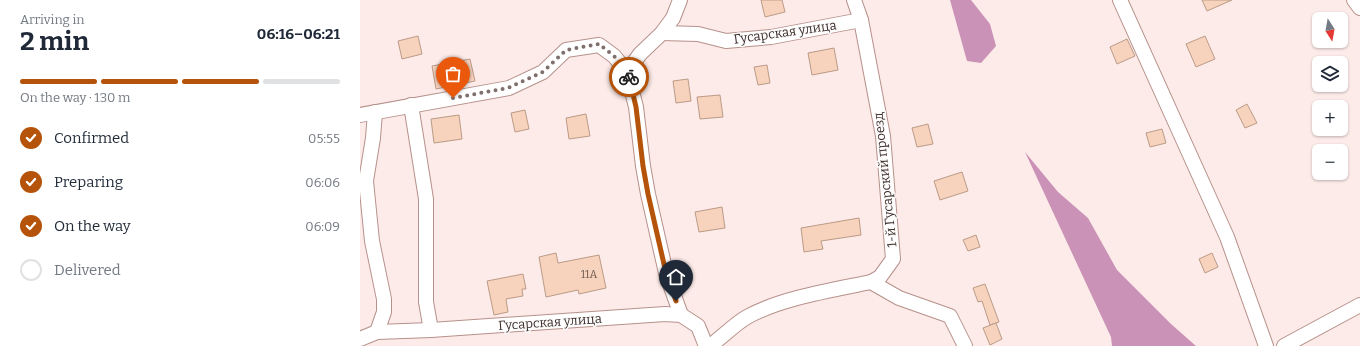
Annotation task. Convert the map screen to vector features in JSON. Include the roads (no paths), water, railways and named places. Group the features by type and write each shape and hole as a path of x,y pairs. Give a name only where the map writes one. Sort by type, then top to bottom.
{"street":[{"path":"627,72 640,54 662,33 673,18 680,0"},
{"name":"1-й Гусарский проезд","path":"854,0 860,20 882,136 894,259 880,277 872,282"},
{"path":"1120,0 1227,237 1266,346"},
{"path":"1354,0 1360,8"},
{"name":"Гусарская улица","path":"662,33 698,34 726,41 771,37 860,20"},
{"path":"360,115 508,88 543,72 566,50 599,44 614,56 627,72 636,107 648,194 666,273 681,315 698,326 706,346"},
{"path":"411,105 426,199 426,302 431,330"},
{"path":"360,339 377,332 384,312 384,300 372,241 366,181 373,138 375,112"},
{"path":"710,346 746,318 775,305 872,282 899,298 950,316 965,346"},
{"path":"1284,346 1360,304"},
{"name":"Гусарская улица","path":"377,332 431,330 665,314 681,315"}]}
